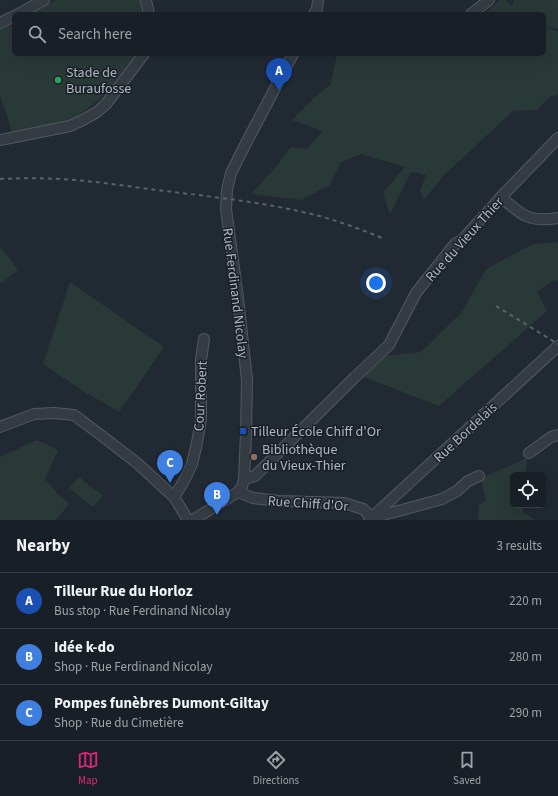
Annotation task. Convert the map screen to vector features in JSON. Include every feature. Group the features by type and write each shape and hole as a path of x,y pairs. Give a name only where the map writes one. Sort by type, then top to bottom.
{"street":[{"path":"22,12 44,0"},
{"path":"146,0 149,12"},
{"path":"315,12 318,0"},
{"path":"474,12 489,0"},
{"path":"0,23 12,17"},
{"path":"0,140 70,126 97,112 106,104 142,56"},
{"name":"Rue Ferdinand Nicolay","path":"238,492 242,487 244,479 247,380 226,209 227,190 231,173 292,56"},
{"name":"Rue du Vieux Thier","path":"244,479 255,476 389,345 416,293 450,250 456,243 462,240 558,138"},
{"path":"501,197 516,211 532,219 558,218"},
{"name":"Cour Robert","path":"174,497 192,464 197,443 201,419 201,360 204,338"},
{"name":"Rue Bordelais","path":"372,519 558,346"},
{"path":"0,426 34,414 54,413 74,415 136,463 174,497 188,520"},
{"path":"529,453 551,437 558,435"},
{"path":"372,519 442,499 457,491 468,481 479,476"},
{"path":"193,520 238,492"},
{"name":"Rue Chiff d'Or","path":"238,492 253,498 279,501 344,503 363,509 372,519"}],"shaded area":[{"path":"56,0 140,0 143,12 34,12"},
{"path":"500,0 505,0 512,6 514,0 558,0 558,29 546,26 546,12 486,12"},
{"name":"Stade de Buraufosse","path":"12,23 12,56 135,56 110,88 97,101 78,116 71,120 12,133 0,97 0,28"},
{"path":"546,28 558,31 558,95 550,97 537,110 513,111 442,177 424,200 420,191 426,175 411,172 390,214 383,193 405,167 361,154 341,162 330,185 301,200 251,194 276,167 291,147 307,149 323,131 292,120 314,98 331,84 337,56 546,56"},
{"path":"558,242 558,281 554,280 537,292 547,311 439,406 359,375 382,356 421,352 462,312 486,269 533,244"},
{"path":"0,246 18,270 0,284"},
{"path":"70,282 164,347 119,412 88,394 43,364"},
{"path":"37,440 58,450 45,479 69,504 56,520 0,520 0,457"},
{"path":"527,458 526,472 510,472 510,508 523,508 523,512 535,520 478,520 479,505 486,500 481,478"},
{"path":"79,477 103,496 93,507 69,488"}],"railway":[{"path":"0,179 38,178 74,180 255,203 290,209 326,218 355,227 382,238"},
{"path":"496,306 558,344"}],"place":[{"name":"Stade de Buraufosse","path":"58,80"},
{"name":"Tilleur Rue du Horloz","path":"279,91"},
{"name":"Tilleur École Chiff d'Or","path":"243,431"},
{"name":"Bibliothèque du Vieux-Thier","path":"254,457"},
{"name":"Pompes funèbres Dumont-Giltay","path":"170,483"},
{"name":"Idée k-do","path":"217,515"}]}
